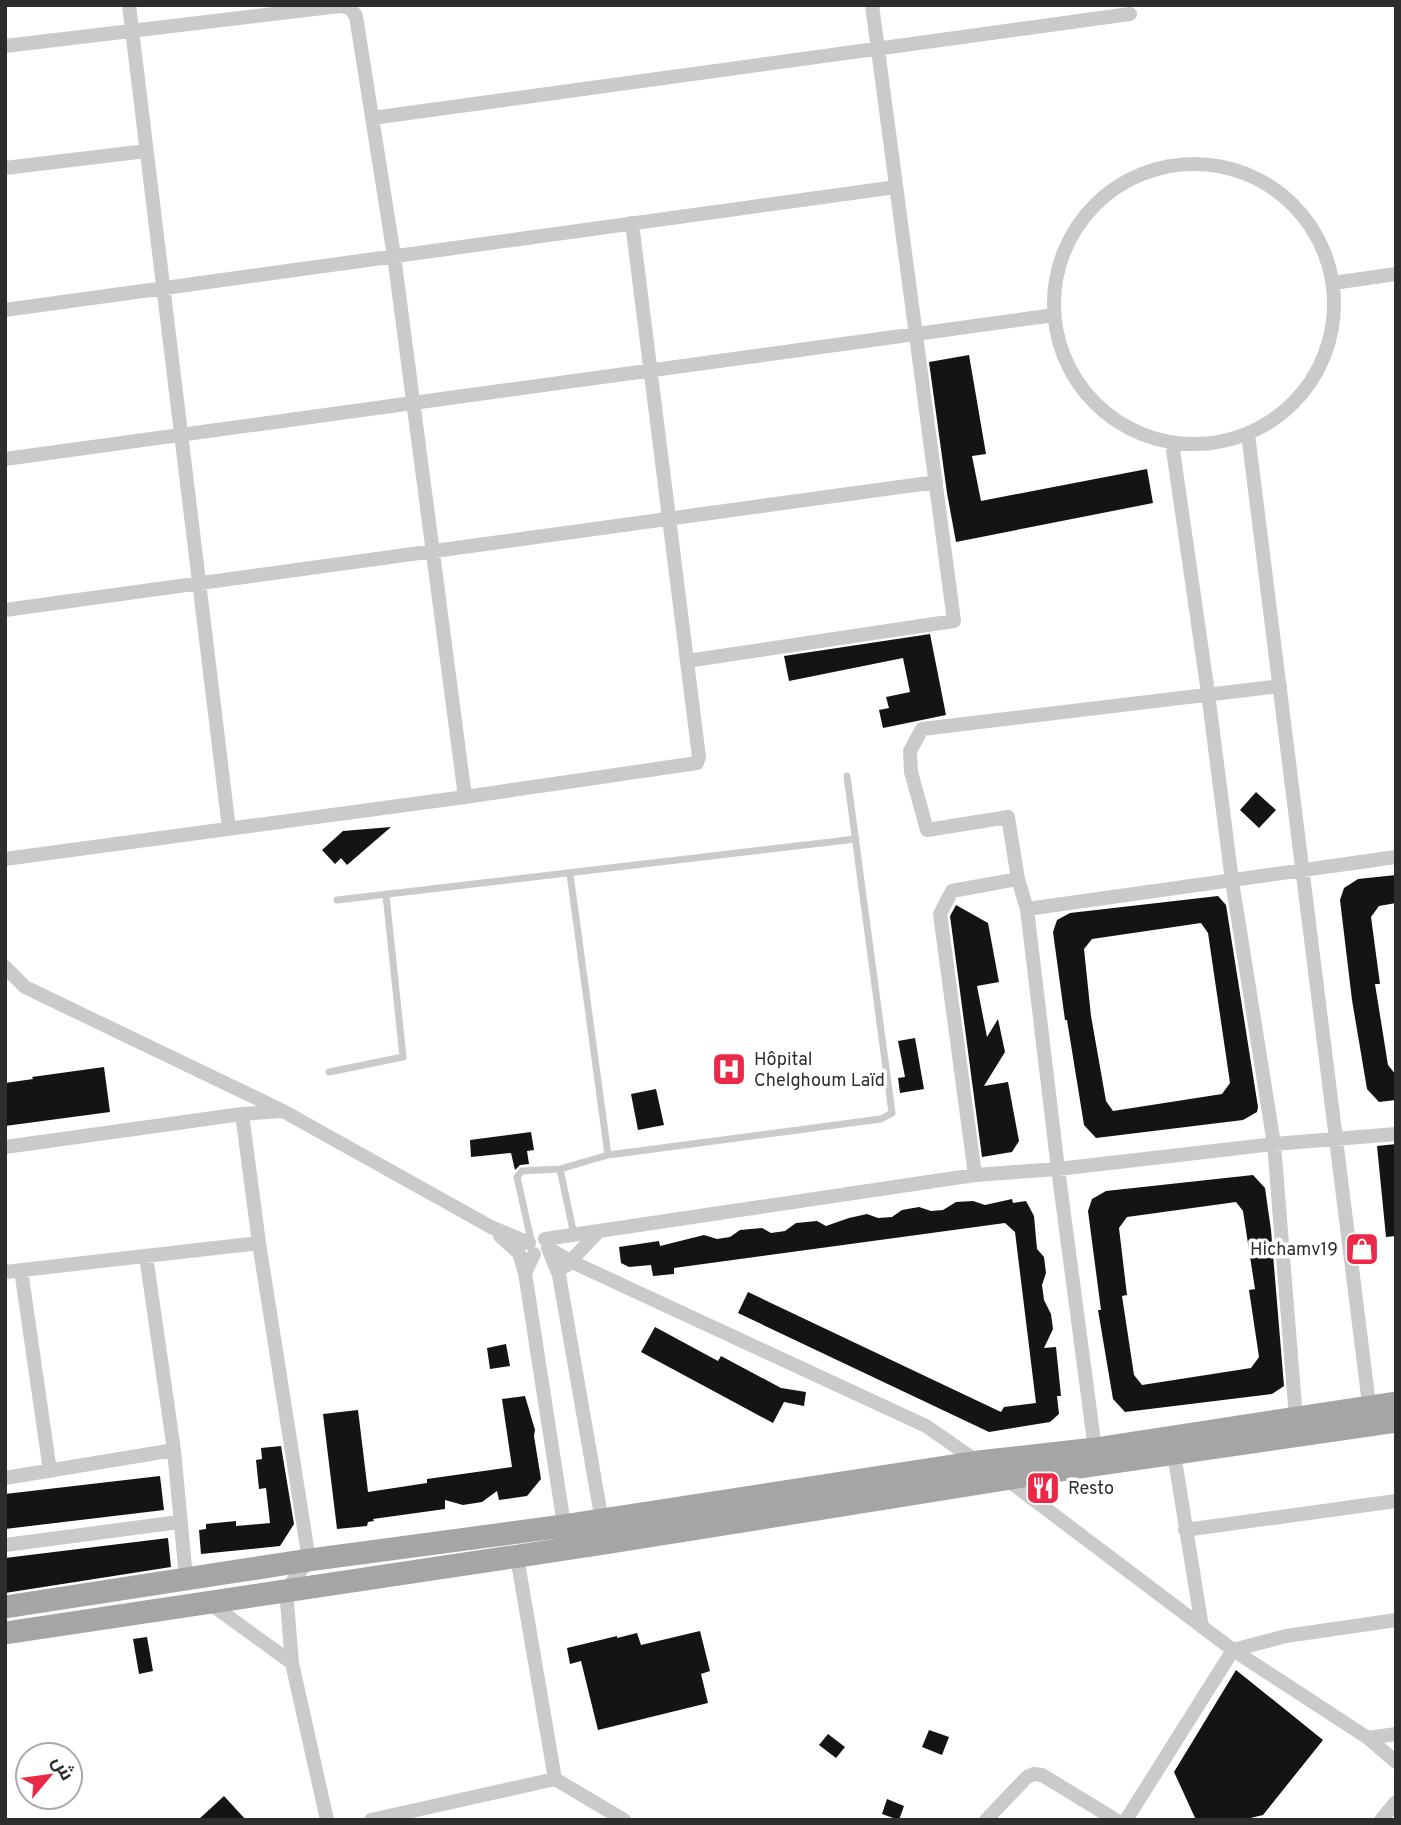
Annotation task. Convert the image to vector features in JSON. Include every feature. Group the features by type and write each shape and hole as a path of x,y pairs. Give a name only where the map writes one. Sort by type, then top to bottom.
{"main road":[{"path":"5,1633 517,1557 602,1520 978,1462 1380,1417 1396,1403"},
{"path":"5,1607 309,1560 566,1537 605,1543 1174,1454 1301,1426"}],"street":[{"path":"129,5 229,829"},
{"path":"687,661 954,621 872,5"},
{"path":"5,46 340,6 350,8 356,16 394,256 465,797"},
{"path":"372,118 1130,14"},
{"path":"5,168 146,151"},
{"path":"1176,164 1209,164 1239,171 1275,190 1291,202 1311,226 1325,253 1333,283 1335,310 1331,336 1317,373 1293,405 1272,422 1248,435 1211,444 1172,443 1142,435 1115,420 1091,399 1073,374 1060,345 1054,315 1060,264 1069,240 1083,218 1101,199 1121,184 1144,173 1176,164"},
{"path":"5,310 896,187"},
{"path":"5,859 697,763 699,757 632,223"},
{"path":"1333,283 1396,274"},
{"path":"5,459 1054,315"},
{"path":"1248,435 1338,1140 1380,1417"},
{"path":"1172,443 1232,881 1274,1144 1301,1426"},
{"path":"5,610 936,482"},
{"path":"1096,1450 1058,1169 1027,909 1018,879 1008,817 927,830 911,772 910,751 922,729 1280,686"},
{"path":"1027,909 1396,857"},
{"path":"975,1175 940,914 952,891 1018,879"},
{"path":"5,967 25,987 283,1111 492,1227 537,1245 926,1426 1006,1479 1233,1650 1368,1738 1396,1762"},
{"path":"5,1147 242,1114 283,1111"},
{"path":"242,1114 259,1243 309,1560 286,1590 292,1663 327,1820"},
{"path":"537,1245 574,1235 975,1175 1396,1134"},
{"path":"492,1227 519,1253 526,1273 566,1537"},
{"path":"559,1275 598,1232"},
{"path":"5,1272 259,1243"},
{"path":"526,1273 537,1245"},
{"path":"537,1245 559,1275 605,1543"},
{"path":"146,1256 174,1450 186,1578"},
{"path":"21,1270 50,1471"},
{"path":"5,1478 174,1450"},
{"path":"1174,1454 1202,1627"},
{"path":"1185,1530 1396,1501"},
{"path":"5,1545 179,1522"},
{"path":"517,1557 555,1779"},
{"path":"207,1601 292,1663"},
{"path":"1126,1820 1233,1650 1286,1636 1396,1620"},
{"path":"1368,1738 1396,1734"},
{"path":"986,1820 1027,1777 1034,1774 1042,1775 1116,1820"},
{"path":"371,1820 555,1779 624,1820"},
{"path":"1381,1820 1396,1802"}],"lane":[{"path":"537,1245 517,1177 522,1171 560,1169 608,1155 881,1119 892,1113 847,776"},
{"path":"337,900 856,839"},
{"path":"570,874 608,1155"},
{"path":"329,1072 403,1057 386,894"},
{"path":"560,1169 574,1235"}],"building":[{"path":"969,355 986,454 972,456 981,501 1147,469 1153,503 956,542 929,362"},
{"path":"930,634 946,715 883,728 879,710 889,708 886,697 910,692 903,658 789,681 784,656"},
{"path":"1256,792 1276,810 1259,828 1240,810"},
{"path":"391,827 347,865 341,858 335,864 322,850 343,831"},
{"path":"1396,875 1396,903 1379,906 1371,917 1380,984 1375,984 1388,1065 1396,1075 1396,1100 1379,1102 1367,1089 1352,1000 1340,900 1344,888 1358,879"},
{"path":"1218,896 1226,905 1257,1112 1243,1120 1096,1138 1084,1125 1065,1020 1053,932 1057,920 1070,913","holes":["1201,923 1208,933 1230,1083 1222,1094 1113,1111 1106,1101 1091,1016 1084,949 1092,939"]},
{"path":"956,905 988,923 999,982 977,986 987,1037 998,1019 1005,1052 984,1086 1008,1082 1019,1141 1012,1152 982,1157 950,916"},
{"path":"915,1038 924,1089 900,1093 898,1078 905,1077 898,1041"},
{"path":"104,1067 110,1112 5,1126 5,1083"},
{"path":"656,1089 664,1125 638,1130 631,1094"},
{"path":"531,1132 534,1150 527,1151 529,1164 520,1165 515,1170 511,1153 471,1157 470,1140"},
{"path":"1396,1144 1396,1236 1386,1237 1377,1146"},
{"path":"1253,1175 1265,1188 1284,1386 1272,1394 1125,1412 1113,1399 1098,1310 1101,1310 1088,1211 1092,1199 1106,1191","holes":["1236,1202 1243,1211 1255,1289 1249,1290 1259,1357 1251,1368 1142,1385 1134,1375 1122,1296 1127,1295 1119,1228 1127,1217"]},
{"path":"1012,1199 1013,1203 1026,1201 1034,1216 1037,1249 1044,1257 1046,1273 1042,1285 1044,1300 1051,1314 1053,1329 1044,1348 1056,1347 1061,1396 1057,1396 1059,1414 1050,1422 989,1432 738,1313 748,1292 1001,1412 1004,1407 1036,1403 1015,1232 1005,1223 674,1268 674,1274 653,1276 651,1265 629,1267 621,1263 619,1247 659,1241 660,1246 704,1235 717,1239 730,1237 740,1230 762,1228 771,1233 785,1231 796,1223 817,1221 826,1226 867,1214 878,1218 892,1217 902,1210 919,1207 931,1211 943,1210 956,1202 973,1201 985,1205"},
{"path":"655,1327 718,1361 721,1356 781,1388 806,1392 804,1406 784,1402 773,1423 641,1352"},
{"path":"506,1344 510,1366 490,1369 487,1348"},
{"path":"525,1396 535,1430 541,1479 527,1496 499,1500 497,1491 482,1502 463,1505 445,1500 445,1509 373,1519 367,1526 337,1529 323,1414 358,1410 368,1492 427,1483 427,1479 512,1467 502,1399"},
{"path":"281,1446 294,1524 280,1546 201,1554 199,1530 206,1529 206,1524 236,1521 236,1526 270,1523 266,1488 259,1489 256,1460 262,1459 261,1448"},
{"path":"160,1476 164,1510 5,1529 5,1494"},
{"path":"168,1538 171,1567 5,1593 5,1558"},
{"path":"700,1631 710,1671 701,1674 708,1703 598,1730 581,1661 570,1664 567,1648 637,1633 641,1645"},
{"path":"147,1637 153,1671 139,1674 133,1639"},
{"path":"1236,1670 1323,1740 1263,1815 1242,1820 1196,1820 1174,1772"},
{"path":"929,1730 949,1737 942,1755 922,1747"},
{"path":"828,1734 845,1747 836,1758 819,1745"},
{"path":"224,1796 246,1820 198,1820"},
{"path":"887,1799 904,1806 899,1820 882,1814"}],"place":[{"name":"Hôpital Chelghoum Laïd","path":"729,1069"},
{"name":"Hichamv19","path":"1362,1249"},
{"name":"Resto","path":"1043,1488"}]}
